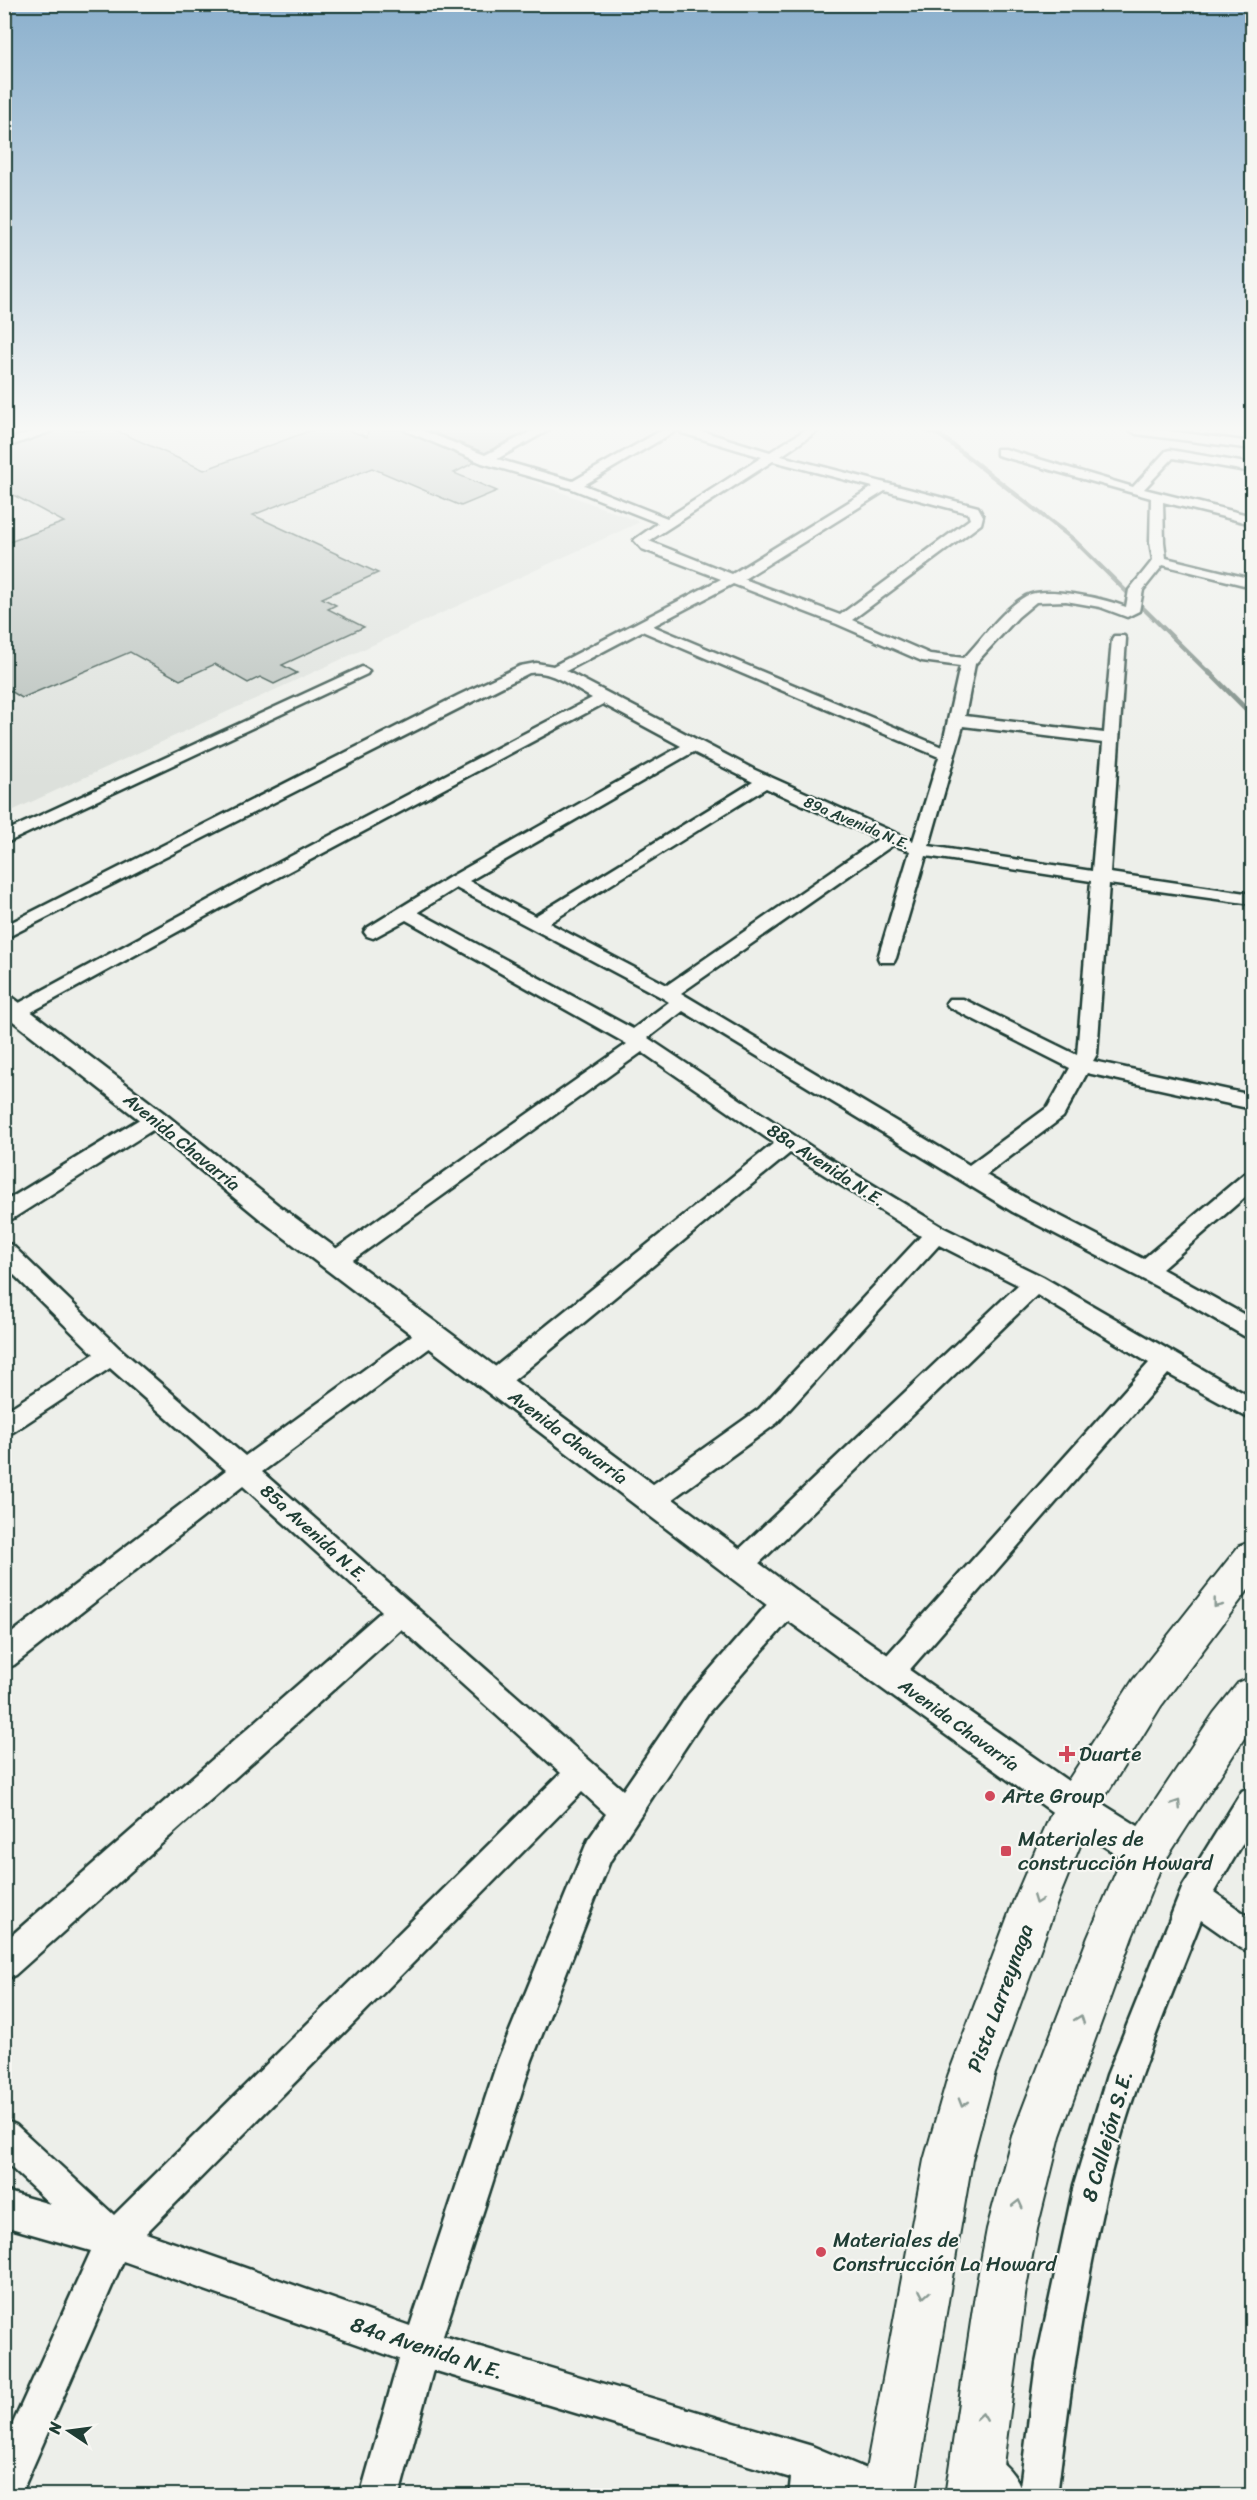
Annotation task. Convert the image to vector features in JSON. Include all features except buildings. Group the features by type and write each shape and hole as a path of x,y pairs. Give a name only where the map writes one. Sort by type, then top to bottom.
{"main road":[{"name":"Pista Larreynaga","path":"886,2496 948,2160 971,2076 1028,1922 1075,1807 1147,1693 1252,1557"},
{"path":"984,2485 1001,2288 1036,2136 1110,1937 1146,1852 1228,1726 1252,1696"}],"street":[{"path":"649,547 842,621 927,658 968,663"},
{"path":"555,671 732,579 785,547"},
{"path":"842,621 942,547"},
{"path":"887,957 948,755 968,663 1013,614 1032,598 1066,597 1102,603 1128,613 1132,611 1136,590 1160,560 1158,547"},
{"path":"1160,560 1252,583"},
{"path":"642,626 948,755"},
{"path":"970,1175 1056,1112 1087,1054 1119,639"},
{"name":"89a Avenida N.E.","path":"4,934 525,669 546,667 764,782 919,850 1102,879 1252,899"},
{"path":"4,839 362,671"},
{"path":"11,1007 603,698"},
{"path":"956,720 1112,739"},
{"path":"373,932 456,880 694,746"},
{"path":"536,923 764,782"},
{"path":"335,1261 638,1041 674,998 890,839"},
{"path":"456,880 674,998 1021,1206 1145,1270 1252,1330"},
{"name":"88a Avenida N.E.","path":"405,912 638,1041 789,1142 936,1234 1035,1283 1252,1410"},
{"path":"956,1003 1081,1065 1252,1102"},
{"name":"Avenida Chavarría","path":"11,1007 155,1119 269,1212 787,1602 1075,1807 1146,1852"},
{"path":"4,1212 155,1119"},
{"path":"494,1382 789,1142"},
{"path":"1145,1270 1252,1179"},
{"path":"651,1500 768,1416 936,1234"},
{"name":"85a Avenida N.E.","path":"4,1251 111,1355 626,1812"},
{"path":"740,1566 1035,1283"},
{"path":"4,1656 244,1471 431,1334"},
{"path":"4,1425 111,1355"},
{"path":"888,1674 1165,1361"},
{"path":"380,2496 422,2348 515,2060 599,1851 698,1704 787,1602"},
{"path":"4,1964 402,1611"},
{"path":"4,2488 114,2240 582,1772"},
{"name":"8 Callejón S.E.","path":"1038,2496 1055,2363 1090,2185 1124,2074 1194,1897 1252,1801"},
{"path":"1194,1897 1252,1936"},
{"name":"84a Avenida N.E.","path":"4,2137 114,2240 810,2480 886,2496"},
{"path":"4,2208 114,2240"}],"shaded area":[{"path":"4,547 586,547 5,814"}],"waterway":[{"path":"1081,547 1210,674"},
{"path":"1209,672 1252,715"}],"place":[{"name":"Duarte","path":"1067,1754"},
{"name":"Arte Group","path":"990,1796"},
{"name":"Materiales de construcción Howard","path":"1006,1851"},
{"name":"Materiales de Construcción La Howard","path":"821,2252"}]}
